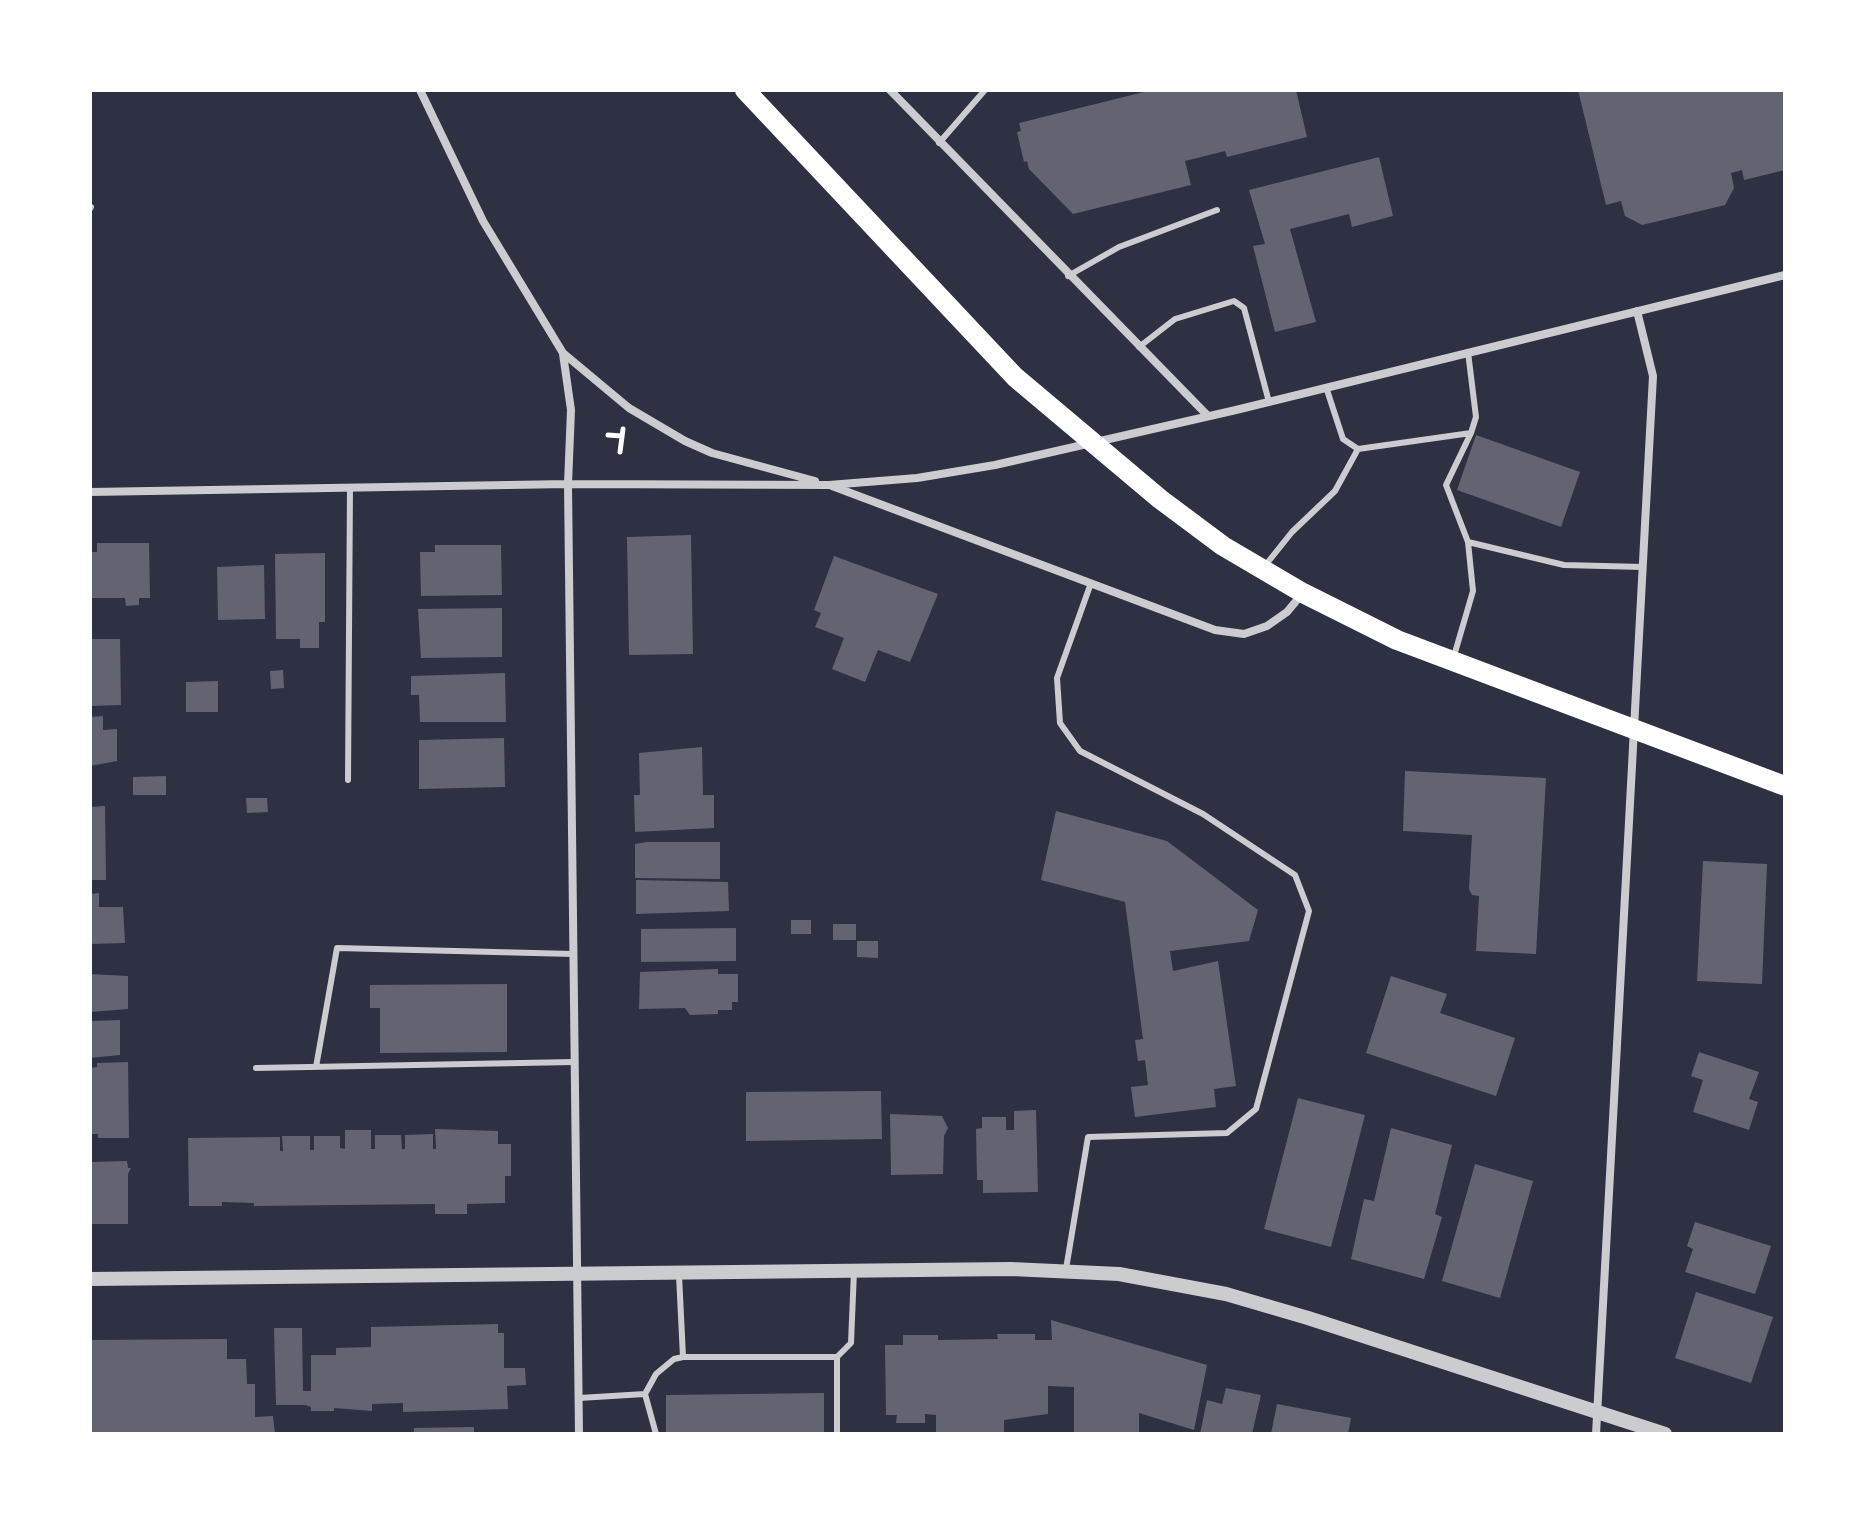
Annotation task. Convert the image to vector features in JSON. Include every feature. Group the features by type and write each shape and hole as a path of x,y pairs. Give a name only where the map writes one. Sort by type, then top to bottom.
{"main road":[{"path":"745,90 1015,377 1191,523 1262,570 1397,640 1785,786"}],"street":[{"path":"420,90 483,221 563,353 608,393 685,441 712,453 829,485 1215,630 1244,634 1267,626 1287,612 1303,593"},
{"path":"890,90 1068,276 1208,416"},
{"path":"90,492 568,484 829,485 947,474 1269,402 1785,275"},
{"path":"1596,1434 1653,376 1637,311"},
{"path":"563,353 571,410 568,484 579,1434"},
{"path":"90,1279 1066,1269 1173,1282 1226,1294 1665,1434"}],"lane":[{"path":"939,143 985,90"},
{"path":"1068,276 1119,247 1217,210"},
{"path":"1139,347 1175,319 1234,301 1244,308 1269,402"},
{"path":"1453,661 1473,591 1468,542 1446,485 1476,417 1468,352"},
{"path":"1326,387 1343,439 1358,449 1471,433"},
{"path":"1262,570 1292,532 1335,491 1358,449"},
{"path":"348,780 350,487"},
{"path":"1468,542 1564,565 1643,567"},
{"path":"1066,1269 1088,1137 1227,1133 1256,1109 1309,911 1295,875 1203,814 1080,751 1060,723 1057,678 1091,583"},
{"path":"316,1067 337,948 573,954"},
{"path":"256,1068 574,1062"},
{"path":"656,1434 645,1394 656,1374 674,1359 837,1357 851,1343 854,1271"},
{"path":"679,1273 683,1357"},
{"path":"837,1357 837,1434"},
{"path":"579,1398 645,1394"}],"path":[{"path":"620,452 623,428"},
{"path":"608,435 622,436"}],"building":[{"path":"1152,90 1296,90 1307,137 1227,157 1225,151 1185,161 1191,185 1073,214 1029,169 1027,161 1024,162 1017,132 1021,131 1019,123"},
{"path":"1578,90 1785,90 1785,170 1744,180 1742,170 1731,173 1734,188 1725,205 1642,225 1625,216 1621,201 1606,205"},
{"path":"1379,157 1393,216 1352,227 1349,214 1290,229 1316,322 1275,332 1253,246 1265,244 1249,190"},
{"path":"1476,435 1580,472 1561,527 1457,490"},
{"path":"691,535 693,654 629,655 627,537"},
{"path":"97,543 149,543 150,598 139,598 139,605 126,606 125,598 90,598 90,552 97,552"},
{"path":"435,545 501,545 502,595 421,596 420,552 435,552"},
{"path":"325,553 325,622 319,622 319,648 300,648 300,639 276,639 275,554"},
{"path":"834,556 938,594 910,662 878,650 865,682 832,669 844,638 815,627 821,613 814,610"},
{"path":"264,565 265,619 218,620 217,567"},
{"path":"502,608 502,657 421,658 418,609"},
{"path":"90,639 120,639 121,705 90,706"},
{"path":"283,670 284,688 271,689 270,671"},
{"path":"505,673 506,722 420,722 419,695 411,695 411,676"},
{"path":"218,681 218,712 186,712 186,682"},
{"path":"103,716 103,730 117,729 117,761 90,766 90,717"},
{"path":"504,738 505,787 419,789 419,740"},
{"path":"702,747 703,795 714,795 714,828 635,832 634,795 640,795 639,753"},
{"path":"1405,771 1546,778 1536,954 1476,951 1479,896 1472,895 1469,889 1472,835 1403,831"},
{"path":"166,776 166,795 133,795 133,777"},
{"path":"246,798 267,798 268,812 247,813"},
{"path":"105,806 106,880 90,880 90,807"},
{"path":"1056,811 1167,841 1258,910 1249,941 1170,951 1173,971 1218,961 1236,1086 1214,1089 1216,1107 1135,1117 1131,1087 1148,1085 1145,1060 1138,1061 1135,1040 1143,1039 1125,902 1041,880"},
{"path":"720,842 720,879 635,878 635,844"},
{"path":"1703,861 1767,864 1762,984 1697,981"},
{"path":"636,880 728,882 729,911 636,914"},
{"path":"99,893 99,907 123,907 125,943 90,944 90,894"},
{"path":"791,920 811,920 811,934 791,934"},
{"path":"833,924 856,924 856,940 833,940"},
{"path":"736,928 736,961 641,962 641,929"},
{"path":"857,941 878,941 878,958 857,957"},
{"path":"718,969 718,974 738,974 738,1002 732,1002 732,1010 690,1015 685,1008 639,1009 640,972"},
{"path":"90,974 128,976 128,1009 90,1012"},
{"path":"1391,976 1447,994 1440,1013 1515,1038 1496,1096 1366,1053"},
{"path":"507,984 507,1052 380,1053 380,1008 370,1008 370,985"},
{"path":"120,1020 120,1055 90,1058 90,1021"},
{"path":"1699,1052 1759,1072 1749,1099 1758,1102 1749,1130 1693,1112 1703,1080 1691,1076"},
{"path":"128,1062 129,1138 98,1138 98,1134 90,1134 90,1068 97,1067 97,1063"},
{"path":"881,1091 882,1139 746,1141 746,1092"},
{"path":"1298,1098 1365,1115 1331,1247 1264,1229"},
{"path":"1036,1110 1038,1192 983,1193 983,1180 977,1180 976,1129 982,1128 982,1117 1006,1117 1006,1130 1014,1130 1014,1111"},
{"path":"890,1114 942,1116 948,1128 944,1136 943,1174 891,1175"},
{"path":"1391,1128 1452,1145 1435,1214 1442,1217 1424,1279 1351,1259 1364,1199 1374,1201"},
{"path":"435,1129 498,1131 498,1144 511,1144 511,1176 505,1176 505,1203 467,1204 467,1214 435,1214 435,1204 254,1206 254,1203 222,1202 222,1206 189,1206 188,1138 280,1137 280,1151 283,1151 282,1136 310,1136 310,1150 314,1150 314,1136 340,1136 340,1148 345,1149 345,1130 371,1130 371,1149 375,1149 375,1135 401,1135 402,1149 405,1149 405,1135 433,1134 433,1149 436,1149"},
{"path":"127,1161 128,1168 131,1168 128,1174 128,1224 90,1224 90,1162"},
{"path":"1475,1164 1533,1181 1500,1298 1442,1281"},
{"path":"1695,1222 1771,1246 1755,1294 1685,1272 1693,1249 1687,1246"},
{"path":"1696,1292 1773,1317 1751,1383 1675,1358"},
{"path":"1051,1320 1207,1365 1194,1430 1139,1413 1139,1434 1074,1434 1074,1387 1048,1386 1048,1414 1004,1420 1004,1434 936,1434 936,1415 925,1414 925,1423 896,1423 897,1415 886,1415 885,1345 903,1345 903,1335 938,1335 938,1340 998,1339 997,1334 1035,1334 1035,1340 1052,1340"},
{"path":"498,1324 498,1333 504,1333 504,1368 525,1368 526,1385 507,1386 508,1409 403,1412 403,1403 372,1404 372,1411 334,1408 334,1411 311,1411 311,1407 305,1405 276,1405 274,1328 302,1328 303,1391 311,1391 311,1355 336,1355 336,1348 371,1347 371,1327"},
{"path":"227,1339 227,1359 246,1359 247,1384 255,1384 255,1417 273,1416 275,1434 90,1434 90,1340"},
{"path":"1226,1388 1261,1395 1252,1434 1200,1434 1207,1400 1222,1404"},
{"path":"824,1393 824,1434 666,1434 666,1395"},
{"path":"1277,1404 1351,1418 1348,1434 1271,1434"},
{"path":"474,1427 474,1434 414,1434 414,1428"}]}
